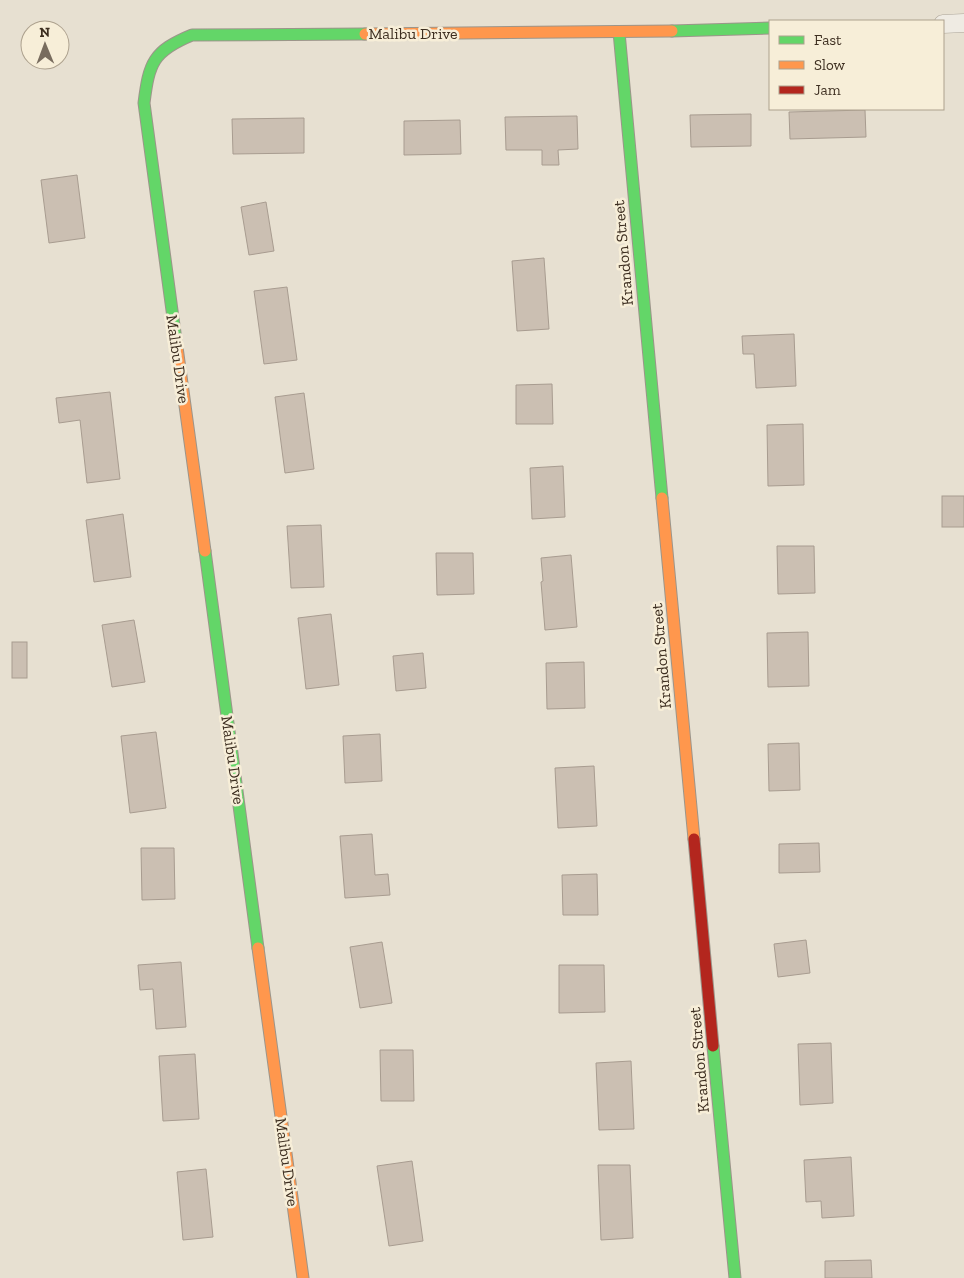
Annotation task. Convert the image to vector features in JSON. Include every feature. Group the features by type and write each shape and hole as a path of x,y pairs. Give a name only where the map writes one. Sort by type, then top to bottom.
{"street":[{"path":"944,24 964,23"},
{"name":"Malibu Drive","path":"303,1278 144,103 146,81 154,60 162,50 172,43 192,35 619,32 769,28"},
{"name":"Krandon Street","path":"619,32 735,1278"}],"building":[{"path":"865,110 866,137 790,139 789,112"},
{"path":"751,114 751,146 691,147 690,115"},
{"path":"577,116 578,149 558,150 559,165 542,165 542,150 506,150 505,117"},
{"path":"304,118 304,153 233,154 232,119"},
{"path":"460,120 461,154 404,155 404,121"},
{"path":"77,175 85,238 49,243 41,180"},
{"path":"266,202 274,251 249,255 241,207"},
{"path":"544,258 549,329 517,331 512,261"},
{"path":"287,287 297,360 264,364 254,291"},
{"path":"794,334 796,386 756,388 754,354 743,354 742,336"},
{"path":"552,384 553,424 516,424 516,385"},
{"path":"110,392 120,479 87,483 80,420 59,423 56,398"},
{"path":"304,393 314,469 285,473 275,397"},
{"path":"803,424 804,485 768,486 767,425"},
{"path":"563,466 565,517 532,519 530,468"},
{"path":"942,496 964,496 964,527 942,527"},
{"path":"123,514 131,577 94,582 86,520"},
{"path":"321,525 324,587 291,588 287,526"},
{"path":"777,546 814,546 815,593 778,594"},
{"path":"436,553 473,553 474,594 437,595"},
{"path":"571,555 577,627 545,630 541,558"},
{"path":"331,614 339,685 306,689 298,618"},
{"path":"134,620 145,682 112,687 102,625"},
{"path":"808,632 809,686 768,687 767,633"},
{"path":"12,642 27,642 27,678 12,678"},
{"path":"423,653 426,688 396,691 393,656"},
{"path":"584,662 585,708 547,709 546,663"},
{"path":"156,732 166,808 130,813 121,736"},
{"path":"380,734 382,781 345,783 343,736"},
{"path":"799,743 800,790 769,791 768,744"},
{"path":"594,766 597,826 558,828 555,768"},
{"path":"372,834 375,875 388,874 390,895 345,898 340,836"},
{"path":"819,843 820,872 779,873 779,844"},
{"path":"141,848 174,848 175,899 142,900"},
{"path":"597,874 598,915 563,915 562,875"},
{"path":"806,940 810,973 778,977 774,944"},
{"path":"382,942 392,1003 360,1008 350,947"},
{"path":"181,962 186,1027 156,1029 153,989 140,990 138,965"},
{"path":"559,965 604,965 605,1012 559,1013"},
{"path":"831,1043 833,1103 800,1105 798,1044"},
{"path":"380,1050 413,1050 414,1101 381,1101"},
{"path":"195,1054 199,1119 163,1121 159,1056"},
{"path":"631,1061 634,1129 599,1130 596,1063"},
{"path":"851,1157 854,1216 822,1218 821,1201 806,1202 804,1160"},
{"path":"412,1161 423,1241 389,1246 377,1166"},
{"path":"598,1165 630,1165 633,1238 601,1240"},
{"path":"206,1169 213,1237 183,1240 177,1172"},
{"path":"871,1260 872,1278 825,1278 825,1261"}],"traffic: fast":[{"path":"672,31 769,28"},
{"path":"619,32 662,498"},
{"path":"176,340 144,103 148,78 155,60 169,47 192,35 365,34"},
{"path":"205,551 258,948"},
{"path":"713,1046 735,1278"}],"traffic: slow":[{"path":"365,34 672,31"},
{"path":"176,340 205,551"},
{"path":"662,498 694,839"},
{"path":"258,948 303,1278"}],"traffic: jam":[{"path":"694,839 713,1046"}]}
